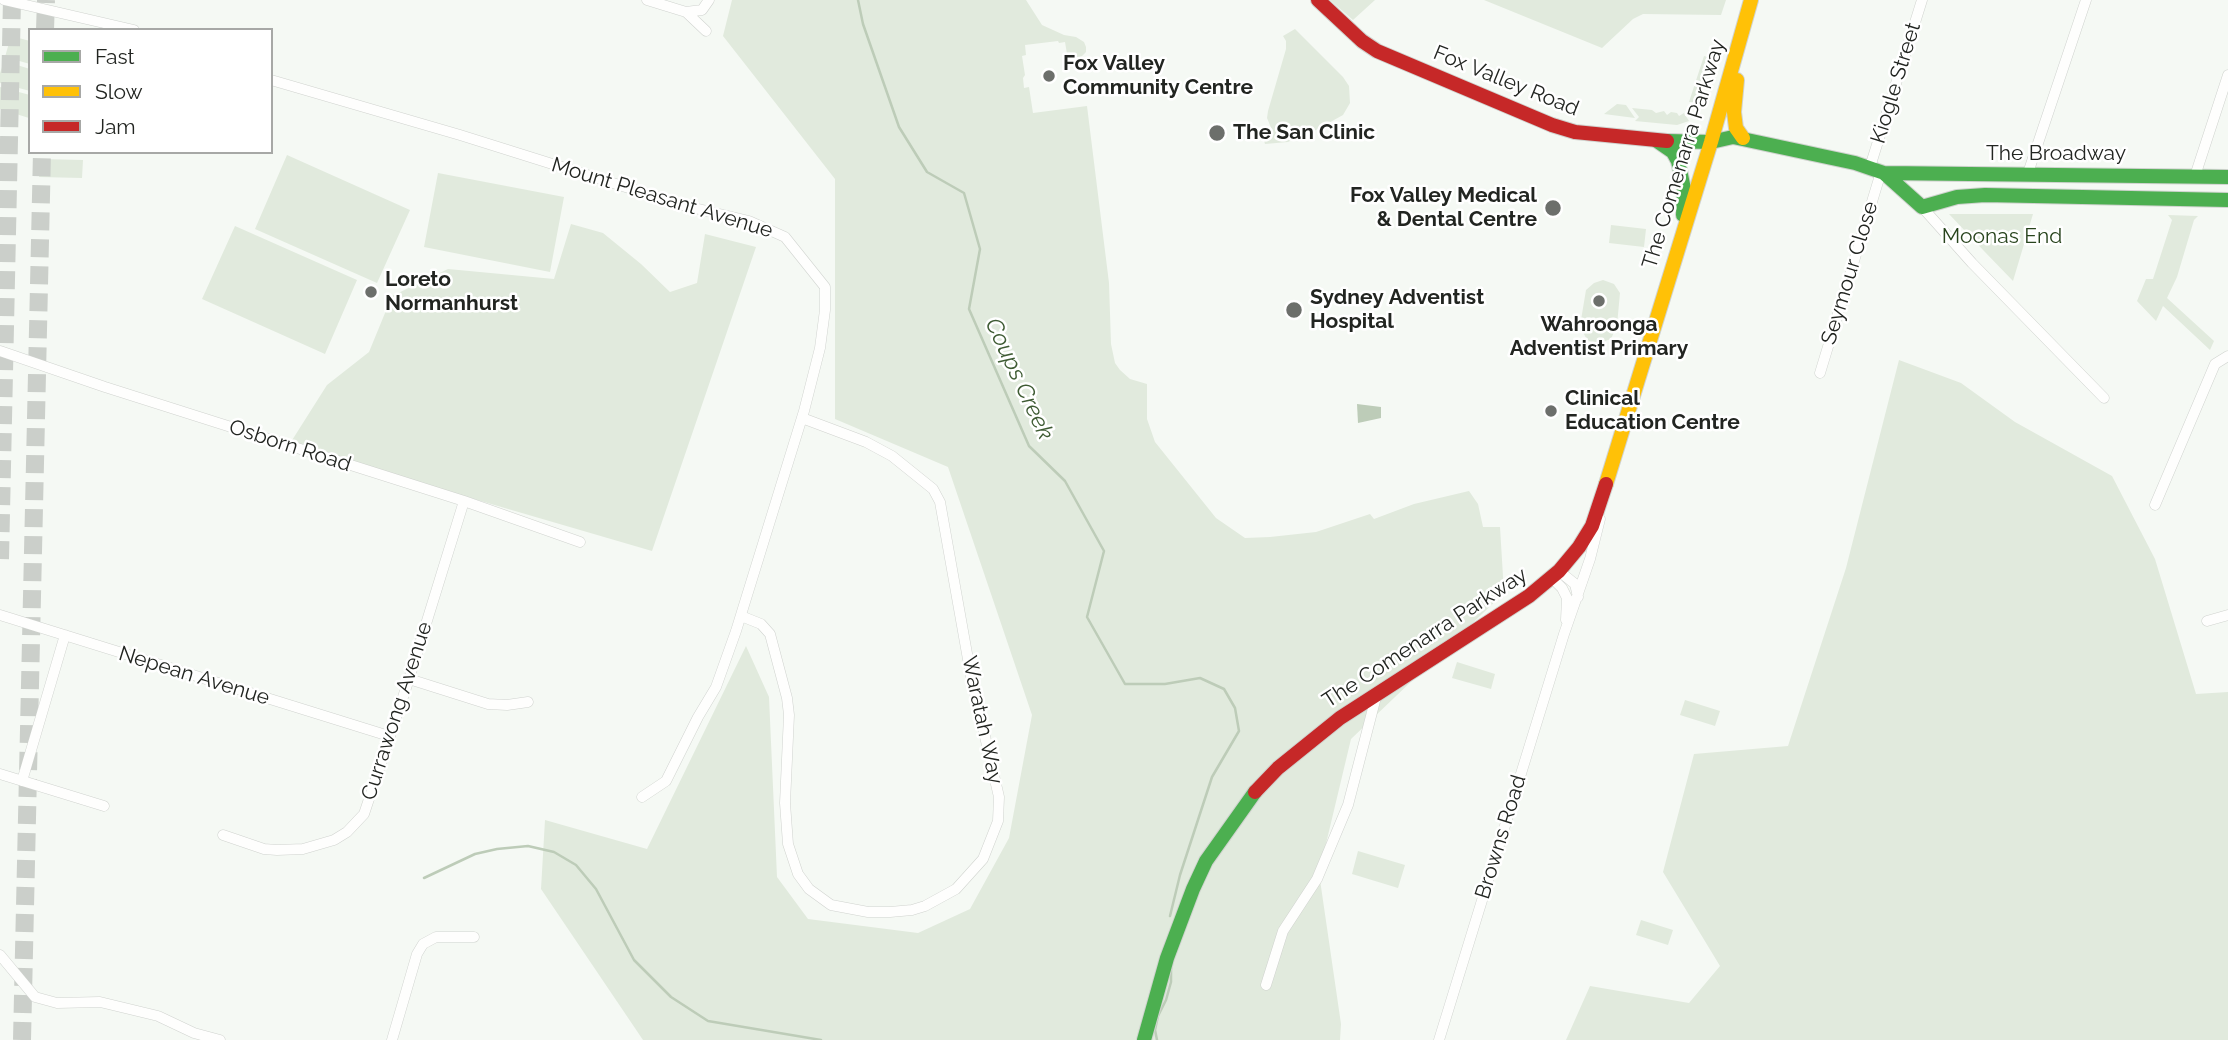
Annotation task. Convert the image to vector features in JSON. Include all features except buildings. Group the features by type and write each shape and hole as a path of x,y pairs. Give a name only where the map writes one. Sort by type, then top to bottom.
{"main road":[{"name":"Fox Valley Road","path":"1318,0 1362,41 1377,51 1552,125 1579,132 1655,141 1711,142 1733,137 1744,138 1878,171 1905,190 1922,207"},
{"name":"The Comenarra Parkway","path":"1144,1040 1176,932 1193,889 1206,861 1259,788 1278,768 1329,726 1377,692 1509,610 1555,574 1580,547 1592,526 1605,490 1711,142 1751,0"},
{"path":"1741,36 1733,105 1736,128 1744,138"},
{"path":"1655,141 1673,152 1681,172 1684,206 1681,239"},
{"name":"The Broadway","path":"1878,171 2027,176 2228,177"},
{"name":"The Broadway","path":"1922,207 1957,197 1985,195 2228,200"}],"street":[{"path":"4,0 125,28"},
{"path":"647,0 686,12 702,10 709,0"},
{"name":"Kiogle Street","path":"1878,171 1922,0"},
{"path":"2027,176 2086,0"},
{"path":"686,12 706,31"},
{"path":"2195,176 2228,75"},
{"name":"Mount Pleasant Avenue","path":"273,81 460,135 686,206 749,221 785,237 825,287 820,348 802,418 741,616 716,687 666,781 642,797"},
{"name":"Seymour Close","path":"1820,373 1878,171"},
{"name":"Fox Valley Road","path":"1922,207 2104,398"},
{"name":"Osborn Road","path":"0,351 464,501 580,542"},
{"path":"2155,505 2215,364 2228,356"},
{"name":"Waratah Way","path":"741,616 765,628 770,634 777,657 789,715 785,803 788,844 798,874 809,889 831,905 868,912 912,910 956,889 983,859 998,821 999,797 971,676 940,502 933,489 892,456 866,442 802,418"},
{"name":"Browns Road","path":"1439,1040 1564,634 1578,597 1596,536 1605,490"},
{"name":"Currawong Avenue","path":"223,835 264,849 320,845 340,836 364,814 464,501"},
{"path":"1555,574 1575,584 1578,597"},
{"name":"Browns Road","path":"1555,574 1567,598 1564,634"},
{"name":"Nepean Avenue","path":"0,615 388,736"},
{"path":"2207,621 2228,615"},
{"path":"22,782 65,635"},
{"path":"409,679 488,704 528,702"},
{"path":"1266,985 1283,931 1317,879 1348,805 1377,692"},
{"path":"0,774 104,806"},
{"path":"392,1040 417,954 423,944 436,937 474,937"},
{"path":"0,955 35,997 57,1003 100,1002 158,1016 194,1033 220,1040"}],"green space":[{"path":"732,0 1026,0 1042,25 1064,35 1076,37 1084,42 1086,47 1086,52 1069,66 1065,42 1025,45 1026,55 1022,56 1025,75 1023,78 1024,88 1029,87 1033,113 1087,106 1109,283 1111,344 1115,363 1130,379 1147,384 1147,419 1155,442 1216,518 1245,538 1270,537 1316,532 1370,514 1374,519 1414,504 1469,491 1478,504 1483,527 1500,527 1504,593 1351,739 1319,873 1341,1024 1340,1040 643,1040 541,889 545,820 647,849 746,646 769,697 777,877 808,919 918,933 970,909 1009,838 1032,715 948,467 835,419 835,179 723,36"},
{"path":"1330,0 1375,0 1353,20"},
{"path":"1484,0 1726,0 1721,15 1643,14 1633,19 1602,48"},
{"path":"1295,29 1343,77 1349,86 1350,103 1343,115 1305,136 1303,134 1288,142 1265,144 1262,133 1272,130 1267,118 1268,111 1286,49 1283,36"},
{"path":"11,36 28,40 28,63 5,57"},
{"path":"1704,56 1711,58 1698,102 1689,102"},
{"path":"4,61 28,68 28,90 0,83"},
{"path":"0,87 28,94 28,118 0,109"},
{"path":"1617,104 1626,105 1635,118 1604,114"},
{"path":"1632,108 1652,110 1656,113 1664,111 1667,115 1671,112 1679,116 1684,113 1689,121 1677,125 1635,121 1639,117"},
{"path":"287,155 410,210 377,283 255,229"},
{"path":"40,159 83,160 82,178 39,177"},
{"path":"438,173 564,197 550,272 424,247"},
{"name":"Moonas End","path":"1949,214 2033,214 2013,281 1984,251"},
{"path":"2168,215 2198,216 2194,220 2177,277 2167,298 2214,341 2210,350 2163,306 2156,321 2137,301 2146,279 2153,279 2172,220"},
{"path":"571,224 603,233 670,292 697,283 705,234 756,247 652,551 289,445 327,385 369,352 392,296 448,269 554,279"},
{"path":"1611,225 1646,229 1644,247 1609,243"},
{"path":"235,226 357,280 325,354 202,299"},
{"path":"1603,280 1614,284 1620,293 1617,325 1611,339 1596,344 1587,340 1580,326 1586,290"},
{"path":"1899,360 1961,383 2015,422 2112,476 2155,559 2196,694 2228,692 2228,1040 1566,1040 1590,986 1689,1003 1720,966 1663,872 1694,754 1788,746 1846,568"},
{"path":"1457,662 1495,674 1491,689 1452,678"},
{"path":"1685,700 1720,711 1715,726 1680,715"},
{"path":"1358,851 1405,865 1398,888 1352,874"},
{"path":"1641,920 1673,930 1668,945 1636,935"}],"shaded area":[{"path":"1357,404 1381,407 1381,418 1358,423"}],"waterway":[{"name":"Coups Creek","path":"858,0 863,24 899,127 927,172 964,193 980,249 969,309 1029,446 1065,481 1104,551 1087,617 1125,684 1165,684 1200,678 1224,689 1235,708 1239,731 1212,777 1180,875 1170,916"},
{"path":"424,878 475,854 497,849 528,846 554,852 576,865 596,889 634,960 671,997 708,1021 821,1040"},
{"name":"Coups Creek","path":"1157,1040 1155,1030 1171,982 1171,968"}],"tunnel":[{"path":"0,559 12,0"},
{"path":"45,28 46,0"},
{"path":"22,1040 42,154"}],"traffic: fast":[{"path":"1667,141 1711,142 1733,137 1855,163 1884,173 1922,207 1957,197 1985,195 2228,200"},
{"path":"1657,141 1673,152 1678,161 1684,189 1683,215"},
{"path":"1884,173 2228,177"},
{"path":"1144,1040 1167,958 1193,889 1206,861 1255,792"}],"traffic: slow":[{"path":"1606,484 1711,142 1751,0"},
{"path":"1737,80 1734,112 1736,128 1743,138"}],"traffic: jam":[{"path":"1318,0 1362,41 1377,51 1552,125 1575,132 1667,141"},
{"path":"1255,792 1278,768 1340,718 1529,596 1559,571 1592,526 1606,484"}],"place":[{"name":"Fox Valley Community Centre","path":"1049,76"},
{"name":"The San Clinic","path":"1217,133"},
{"name":"Fox Valley Medical & Dental Centre","path":"1553,208"},
{"name":"Loreto Normanhurst","path":"371,292"},
{"name":"Wahroonga Adventist Primary","path":"1599,301"},
{"name":"Sydney Adventist Hospital","path":"1294,310"},
{"name":"Clinical Education Centre","path":"1551,411"}]}
